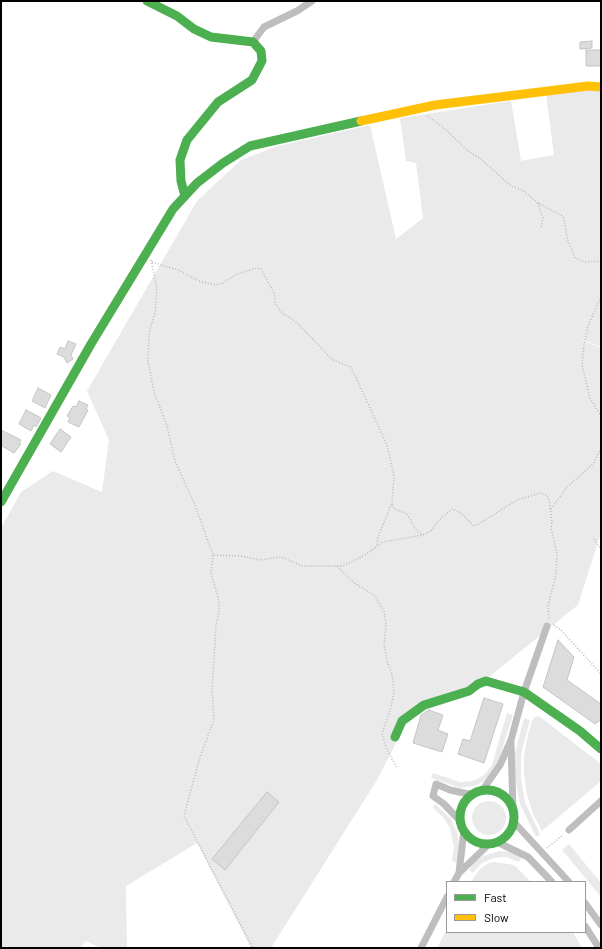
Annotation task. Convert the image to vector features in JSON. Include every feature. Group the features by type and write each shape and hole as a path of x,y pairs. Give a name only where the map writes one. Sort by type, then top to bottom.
{"street":[{"path":"147,1 177,16 194,29 211,37 231,38 253,42 260,51 262,61 252,80 218,102 187,140 180,160 181,181 185,196"},
{"path":"253,42 264,27 297,11 312,1"},
{"path":"1,502 148,249 174,209 197,183 223,163 250,146 435,105 588,86 601,87"},
{"path":"459,873 463,806 478,793 500,765 511,740 524,692 550,626"},
{"path":"395,737 402,721 424,705 469,690 486,681 524,692 569,723 601,749"},
{"path":"455,881 459,873 493,843 508,834 514,821 511,740"},
{"path":"513,811 510,803 498,793 478,793 450,790 436,784 433,796 444,804 474,841 493,843 528,857 551,881"},
{"path":"569,830 601,801"},
{"path":"514,821 568,881"},
{"path":"421,948 446,899"},
{"path":"586,904 601,925"},
{"path":"586,928 599,948"}],"path":[{"path":"418,109 443,127 467,150 481,159 511,186 522,190 538,203 564,217 567,237 575,258 585,262 601,261"},
{"path":"538,203 543,218 540,229"},
{"path":"148,249 158,288 155,313 149,333 150,369 154,392 167,426 175,461 195,505 213,555 211,572 219,606 212,689 214,720 200,757 184,816 252,948"},
{"path":"152,262 178,270 199,281 215,285 223,283 242,272 261,269 274,293 276,305 282,313 295,321 333,360 346,364 353,370 387,445 394,476 392,505 378,537 377,546"},
{"path":"601,297 588,326 582,365 590,398 601,416"},
{"path":"551,509 567,487 593,464 601,448"},
{"path":"213,555 242,556 260,560 281,557 302,566 343,566 383,542 424,535 431,531 439,520 452,508 461,513 473,525 480,524 517,500 536,494 546,495 550,499 551,528 558,554 556,575 548,606 550,626 561,630 601,674"},
{"path":"392,505 395,509 407,514 415,529 424,535"},
{"path":"594,539 601,549"},
{"path":"337,566 353,582 374,595 384,612 386,624 384,644 387,661 392,674 394,692 391,707 382,733 386,748 397,768"},
{"path":"542,852 569,830"}],"shaded area":[{"path":"601,88 601,347 572,335 601,348 601,533 578,605 464,697 410,716 377,780 271,948 251,948 197,843 126,886 127,948 101,948 86,941 80,948 1,948 1,528 21,492 53,471 102,492 109,440 87,391 197,201 241,160 278,146 370,125 396,239 423,218 416,163 406,161 400,118 511,101 521,161 554,155 546,94"},
{"path":"507,713 513,715 496,768 485,781 474,786 460,788 431,778 433,773 460,782 473,781 484,775 492,765"},
{"path":"539,716 601,764 601,781 542,831 533,814 527,795 524,774 524,756 528,734 532,721 535,717"},
{"path":"524,718 530,720 521,754 521,779 525,802 540,834 536,837 520,804 515,778 515,753"},
{"path":"486,801 492,801 501,806 505,812 505,824 501,830 492,835 486,835 477,830 472,821 472,815 477,806"},
{"path":"435,804 451,819 457,832 459,846 457,863 452,861 454,847 450,828 443,817 433,808"},
{"path":"569,844 601,883 601,897 562,850"},
{"path":"499,851 509,852 522,857 519,862 506,857 494,858 482,863 473,873 469,870 475,862 483,856"},
{"path":"495,862 514,865 530,881 472,881 480,869 488,863"},
{"path":"446,931 446,933 574,933 582,948 437,948"}],"building":[{"path":"592,41 592,48 580,49 580,42"},
{"path":"586,50 601,50 601,66 586,66"},
{"path":"68,341 76,344 71,355 73,359 67,363 64,357 57,354 60,347 65,349"},
{"path":"38,388 51,395 45,408 32,401"},
{"path":"79,401 88,405 86,409 88,410 79,427 68,422 70,418 67,416 73,406 76,407"},
{"path":"26,410 41,418 36,427 34,425 31,431 19,424"},
{"path":"60,429 71,437 61,452 50,444"},
{"path":"1,430 21,440 19,443 21,444 14,453 2,446"},
{"path":"558,640 574,657 567,680 601,704 601,720 595,724 543,687"},
{"path":"484,698 503,704 484,763 458,754 463,739 470,741"},
{"path":"429,710 443,715 438,730 448,734 442,752 413,743 421,715"},
{"path":"267,792 279,802 225,870 212,859"}],"traffic: fast":[{"path":"147,1 177,16 194,29 211,37 253,42 261,51 262,61 252,80 218,102 187,140 180,160 181,181 185,196"},
{"path":"1,502 91,344 173,209 197,183 223,163 250,146 361,121"},
{"path":"395,737 402,721 424,705 469,691 478,684 486,681 524,692 580,731 601,749"},
{"path":"487,790 502,795 506,798 509,802 514,817 509,832 506,836 502,839 487,844 472,839 468,836 465,832 460,817 465,802 468,798 472,795 487,790"}],"traffic: slow":[{"path":"361,121 435,105 588,86 601,87"}]}
